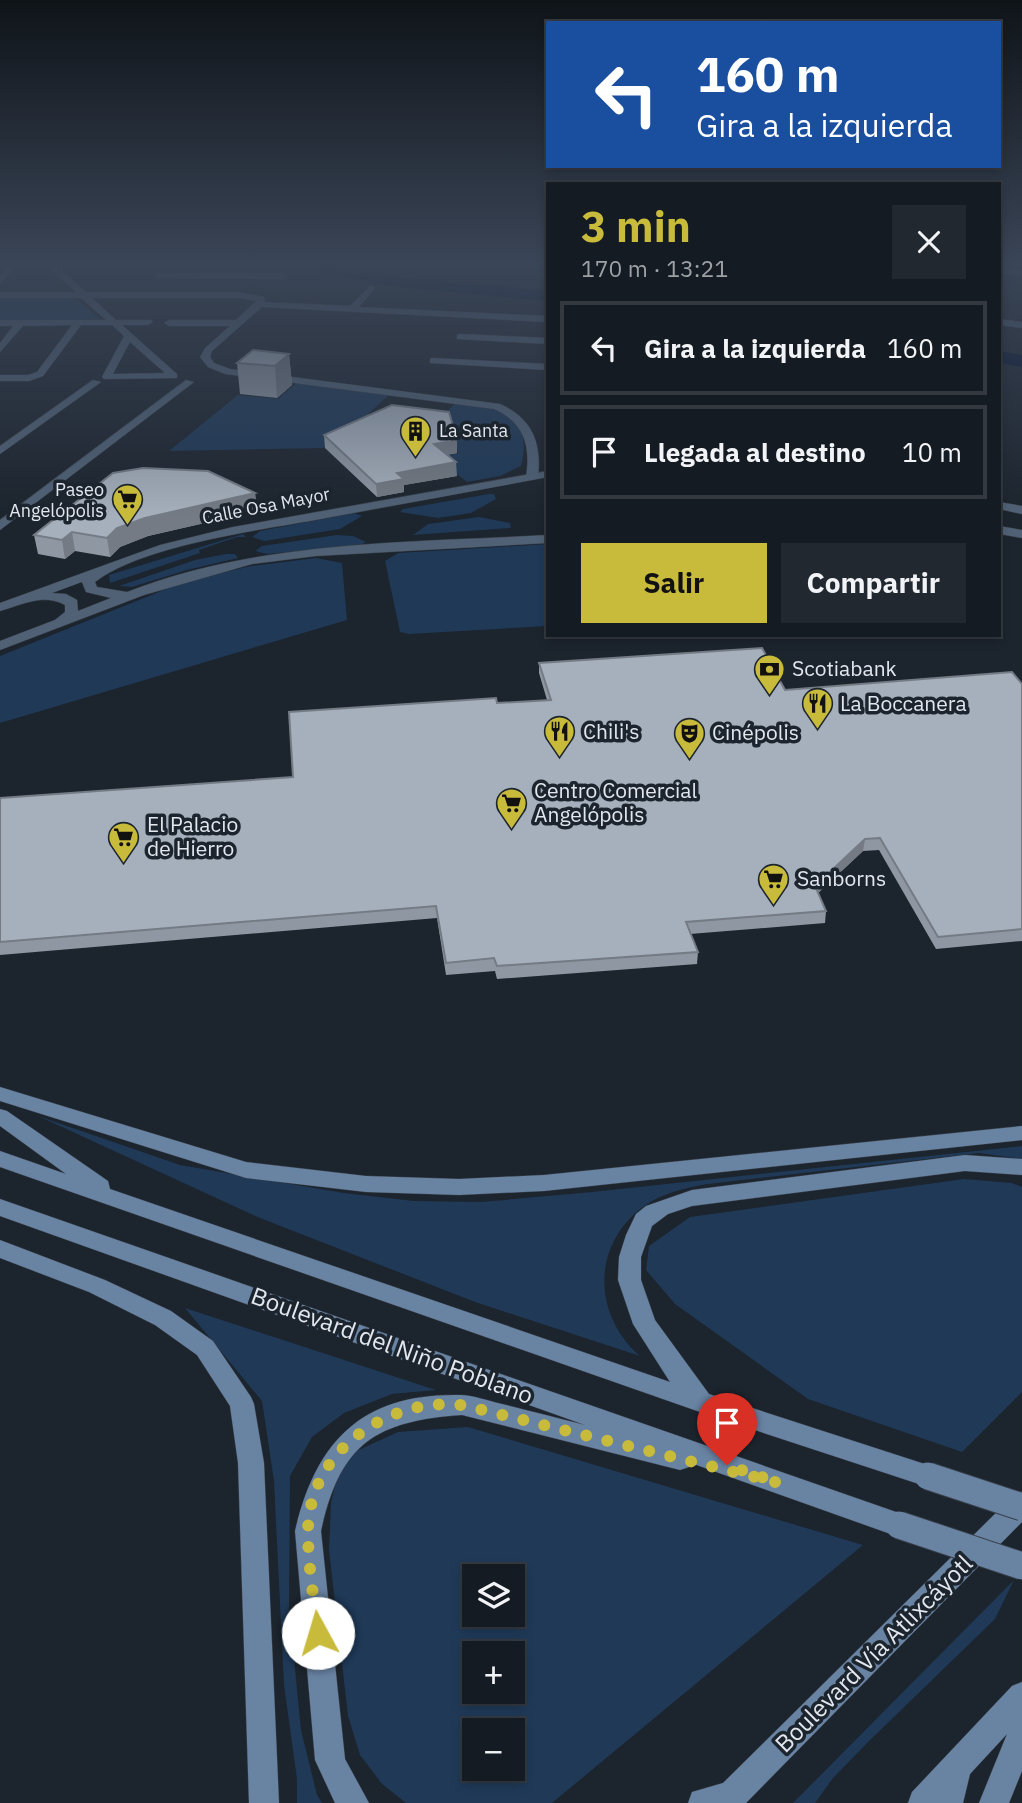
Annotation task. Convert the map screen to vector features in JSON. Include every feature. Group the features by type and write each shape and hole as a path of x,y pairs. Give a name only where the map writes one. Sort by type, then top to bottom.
{"main road":[{"path":"0,1094 246,1170 379,1184 459,1187 544,1183 1022,1133"},
{"path":"0,1116 114,1197"},
{"path":"0,1159 700,1402 1022,1506"},
{"path":"700,1402 661,1348 640,1312 630,1287 630,1248 643,1220 665,1206 692,1198 965,1163 1022,1167"},
{"name":"Boulevard del Niño Poblano","path":"0,1207 779,1483 1022,1566"},
{"path":"0,1249 97,1286 163,1318 205,1348 242,1404 251,1463 264,1803"},
{"path":"354,1803 330,1760 308,1531 312,1503 324,1471 339,1449 391,1415 430,1405 462,1405 779,1483"},
{"name":"Boulevard Vía Atlixcáyotl","path":"729,1800 1022,1506"},
{"path":"933,1801 957,1766 1022,1696"},
{"path":"994,1803 1022,1733"},
{"path":"703,1803 729,1800"}],"street":[{"path":"0,378 37,377 58,349"},
{"path":"122,349 107,377 174,376 145,349"},
{"path":"209,349 205,357 211,365 243,374 496,406 513,413 526,425 535,452 533,477"},
{"path":"433,361 546,367"},
{"path":"0,451 96,382"},
{"path":"0,526 189,382"},
{"name":"Calle Osa Mayor","path":"0,607 164,548 233,531 546,474"},
{"path":"1001,505 1022,510"},
{"path":"1001,530 1022,534"},
{"path":"0,646 139,592 215,568 284,555 546,539"},
{"path":"104,569 88,581 90,589 111,595 139,592"},
{"path":"22,598 48,596 68,599 73,608 61,621"}],"shaded area":[{"path":"298,382 391,393 367,415 388,418 323,448 169,451 238,395 278,399"},
{"path":"457,402 499,412 518,425 524,449 521,466 500,476 467,482 437,458 458,453 450,424 435,422"},
{"path":"494,494 496,499 471,513 438,518 400,512 403,509"},
{"path":"354,513 362,516 340,529 264,541 252,537 260,531"},
{"path":"479,517 510,523 511,528 413,535 428,524"},
{"path":"243,534 246,537 237,537 199,550 200,553 110,583 109,575"},
{"path":"337,535 353,536 366,542 360,545 267,554 255,551 262,546"},
{"path":"546,544 546,626 409,634 400,632 385,561 398,553"},
{"path":"235,554 238,558 132,587 119,586 195,560"},
{"path":"316,558 342,563 347,620 0,723 0,656 186,581 251,566"},
{"path":"38,1116 180,1165 344,1193 414,1201 481,1202 592,1192 1022,1146 1022,1159 979,1153 708,1184 658,1198 643,1207 626,1223 614,1241 607,1260 604,1281 613,1321 640,1356 475,1302 260,1218"},
{"path":"964,1179 1012,1183 1022,1187 1022,1392 962,1452 808,1399 675,1304 646,1270 649,1246 690,1217"},
{"path":"185,1308 436,1390 392,1394 344,1413 312,1437 290,1476 289,1608 301,1730 317,1795 322,1803 297,1803 297,1779 284,1685 274,1481 262,1401"},
{"path":"468,1427 863,1545 552,1803 406,1803 382,1784 360,1755 348,1716 329,1550 331,1503 341,1458 398,1432"},
{"path":"1014,1580 995,1619 867,1743 833,1778 815,1803 793,1803"}],"building":[{"path":"253,350 289,354 275,366 237,363"},
{"path":"392,405 449,412 457,440 434,444 456,462 397,473 404,479 376,484 324,435"},
{"path":"143,468 208,471 255,493 145,518 117,528 107,538 72,532 62,540 34,535 113,473"},
{"name":"Centro Comercial Angelópolis","path":"762,648 785,690 1012,672 1022,684 1022,929 938,937 880,838 865,839 815,886 826,911 686,922 698,952 497,966 494,958 446,963 436,906 0,942 0,798 293,777 289,712 496,698 497,703 551,700 539,663"}],"waterway":[{"path":"1001,357 1022,361"}],"place":[{"name":"La Santa","path":"416,458"},
{"name":"Paseo Angelópolis","path":"127,527"},
{"name":"Scotiabank","path":"769,696"},
{"name":"La Boccanera","path":"817,731"},
{"name":"Chili's","path":"560,759"},
{"name":"Cinépolis","path":"689,760"},
{"name":"Centro Comercial Angelópolis","path":"511,830"},
{"name":"El Palacio de Hierro","path":"124,864"},
{"name":"Sanborns","path":"774,906"}],"route":[{"path":"318,1633 308,1531 312,1503 324,1471 339,1449 391,1415 430,1405 462,1405 779,1483 727,1465"}]}
